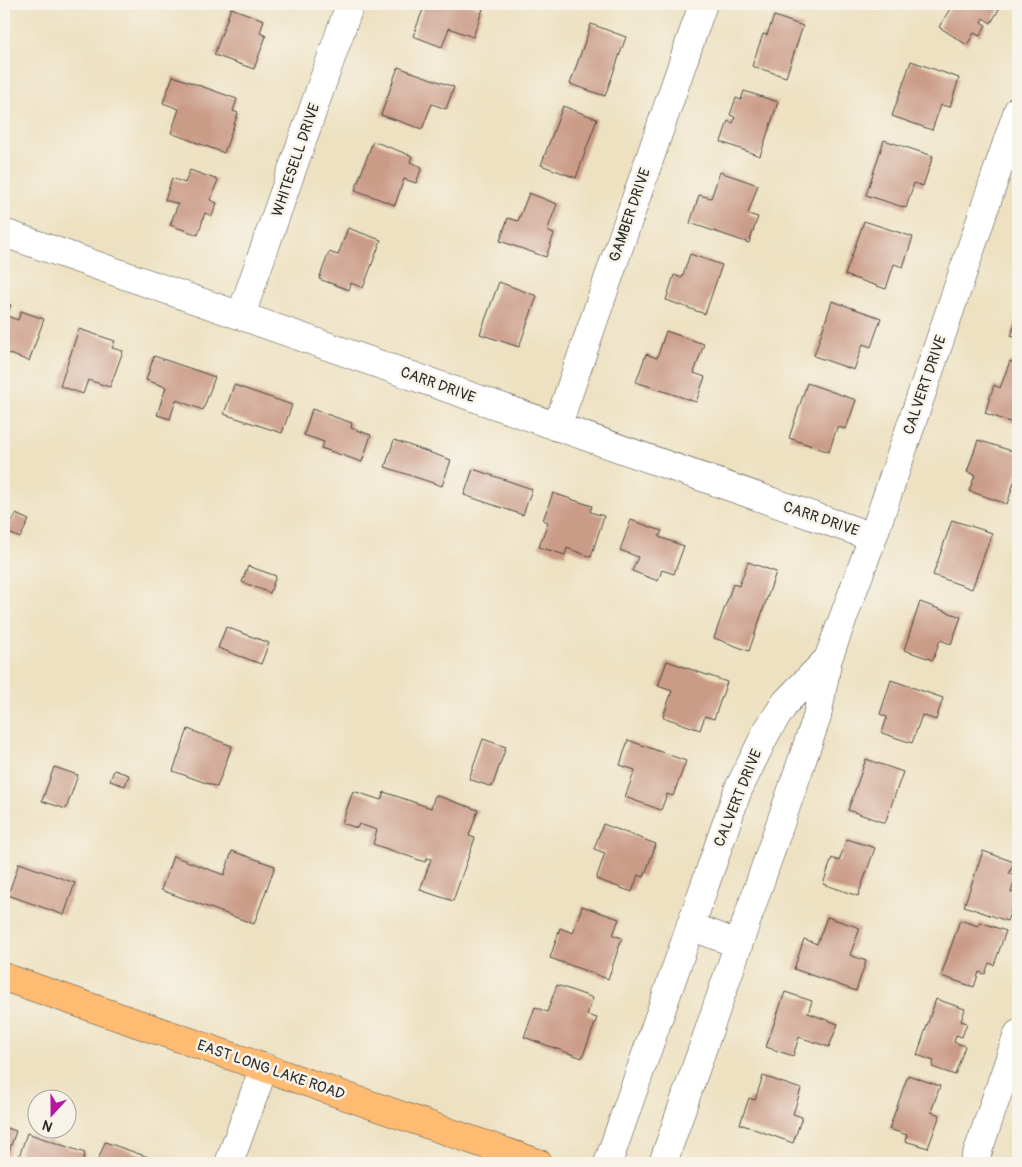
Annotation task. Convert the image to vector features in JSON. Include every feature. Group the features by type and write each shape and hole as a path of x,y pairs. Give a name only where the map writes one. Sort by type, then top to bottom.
{"main road":[{"name":"EAST LONG LAKE ROAD","path":"4,977 264,1067 507,1158 538,1163"}],"street":[{"name":"WHITESELL DRIVE","path":"241,315 350,4"},
{"name":"GAMBER DRIVE","path":"557,428 703,4"},
{"name":"CALVERT DRIVE","path":"663,1163 817,717 828,659 873,537 1018,110"},
{"name":"CARR DRIVE","path":"4,233 873,537"},
{"name":"CALVERT DRIVE","path":"608,1163 690,926 749,766 786,702 828,659"},
{"path":"690,926 738,944"},
{"path":"974,1163 1018,1034"},
{"path":"230,1163 264,1067"}],"building":[{"path":"425,4 469,4 483,9 473,37 449,28 442,47 413,36"},
{"path":"626,4 639,4 637,8"},
{"path":"953,4 1002,4 991,23 983,18 981,22 986,25 980,36 974,33 967,45 939,27"},
{"path":"231,8 264,20 260,33 266,36 254,69 214,55"},
{"path":"774,16 803,26 786,77 752,66 763,34 767,35"},
{"path":"591,24 626,37 605,96 570,84"},
{"path":"911,61 959,78 950,107 941,105 932,130 892,116"},
{"path":"398,67 454,87 446,109 432,104 422,129 381,115"},
{"path":"173,76 237,99 233,111 238,113 224,153 171,133 179,109 163,103"},
{"path":"744,91 778,102 760,156 721,142 728,121 733,123 735,117 730,115 736,98 741,100"},
{"path":"563,106 597,119 576,178 541,165"},
{"path":"884,140 933,156 923,186 914,183 906,208 866,195"},
{"path":"373,141 412,156 410,162 422,167 416,183 404,179 395,205 355,190"},
{"path":"190,170 218,180 210,200 217,203 212,216 205,213 198,235 170,225 178,204 165,200 172,178 185,183"},
{"path":"720,172 758,185 748,214 758,217 749,243 690,223 699,195 711,198"},
{"path":"529,193 557,204 547,231 554,234 546,257 500,241 508,218 518,221"},
{"path":"864,221 913,237 903,267 894,264 886,289 845,275"},
{"path":"348,228 381,240 363,288 351,283 349,290 319,279 329,252 338,255"},
{"path":"690,254 722,265 705,314 666,300 674,275 682,278"},
{"path":"499,282 537,296 519,347 480,334"},
{"path":"832,301 881,318 871,347 863,344 854,370 814,356"},
{"path":"4,302 11,305 7,316 18,320 21,311 44,319 29,361 4,352"},
{"path":"1018,314 1018,338 1011,336"},
{"path":"79,329 115,341 112,348 123,351 110,387 88,380 83,394 60,386"},
{"path":"666,331 704,344 694,373 705,377 696,402 636,382 646,354 657,358"},
{"path":"154,356 215,377 203,410 176,400 170,419 157,415 166,387 146,380"},
{"path":"1010,361 1018,364 1018,425 985,413 994,385 1000,388"},
{"path":"807,383 856,400 846,429 837,427 829,452 789,438"},
{"path":"234,385 292,405 282,433 224,414"},
{"path":"312,409 352,423 351,428 371,435 362,462 321,448 324,442 304,435"},
{"path":"394,440 451,460 442,486 385,467"},
{"path":"978,440 1018,453 1018,470 1007,504 969,491 975,475 967,472"},
{"path":"473,469 532,489 523,515 464,495"},
{"path":"553,493 592,506 590,512 604,516 591,557 567,548 565,555 539,547 548,522 543,520"},
{"path":"16,514 29,520 20,538 7,532"},
{"path":"631,520 662,531 659,537 684,546 674,574 662,570 658,581 632,571 638,557 620,550"},
{"path":"952,520 992,533 972,589 933,575"},
{"path":"748,562 776,572 749,651 714,638 733,584 739,586"},
{"path":"248,566 276,576 270,593 242,582"},
{"path":"920,602 961,617 951,644 940,640 933,660 904,650"},
{"path":"226,627 269,643 261,664 218,648"},
{"path":"667,661 727,682 714,719 705,716 700,730 663,717 672,691 658,686"},
{"path":"891,680 943,698 936,720 922,715 912,743 882,733 887,717 880,714"},
{"path":"188,729 232,746 217,787 173,771"},
{"path":"483,739 506,747 492,787 469,779"},
{"path":"628,740 686,761 673,796 667,794 661,810 625,797 635,770 620,765"},
{"path":"866,759 903,772 885,823 848,810"},
{"path":"54,767 78,775 66,809 42,801"},
{"path":"114,770 129,775 125,786 110,781"},
{"path":"353,791 381,800 384,792 431,808 435,795 478,810 469,836 475,838 453,901 420,890 431,859 427,858 425,862 373,844 377,830 359,824 357,828 342,823"},
{"path":"603,824 656,844 644,877 638,875 632,892 596,879 605,853 594,849"},
{"path":"847,839 875,848 858,896 823,884 832,858 839,861"},
{"path":"232,851 275,866 254,924 161,890 173,856 224,875"},
{"path":"983,851 1014,862 1009,874 1016,876 1011,892 1017,894 1007,921 964,906"},
{"path":"19,863 75,883 64,915 8,895"},
{"path":"582,906 619,919 613,935 622,938 608,979 550,958 560,928 573,933"},
{"path":"827,917 860,928 850,955 866,961 856,991 794,969 804,939 817,944"},
{"path":"960,920 978,926 980,922 1006,931 994,965 989,963 985,974 979,972 974,987 941,976"},
{"path":"557,985 593,998 587,1015 597,1018 582,1058 524,1037 535,1007 547,1012"},
{"path":"785,992 812,1001 808,1013 838,1024 829,1047 799,1037 793,1056 766,1047"},
{"path":"936,999 965,1009 961,1021 967,1023 962,1037 956,1035 954,1042 965,1046 955,1075 932,1067 934,1061 917,1055"},
{"path":"908,1075 940,1086 931,1112 940,1115 928,1148 905,1141 907,1135 889,1129"},
{"path":"763,1076 801,1089 793,1114 802,1117 793,1143 740,1124 749,1098 755,1100"},
{"path":"4,1127 16,1131 5,1163 4,1163"},
{"path":"27,1133 28,1140 47,1140 85,1153 82,1163 17,1163"},
{"path":"105,1142 165,1163 97,1163"}]}
